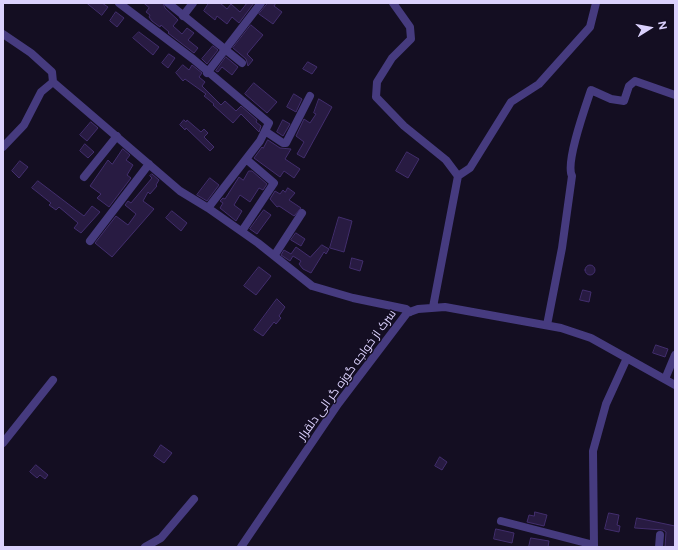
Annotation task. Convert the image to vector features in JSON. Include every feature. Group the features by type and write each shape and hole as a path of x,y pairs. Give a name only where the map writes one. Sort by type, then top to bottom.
{"street":[{"path":"119,3 193,59 207,73 269,123 246,159 208,208"},
{"path":"168,3 242,64"},
{"path":"183,16 193,3"},
{"path":"207,73 261,3"},
{"path":"393,3 410,27 411,39 392,58 377,82 376,97 404,126 446,160 458,176"},
{"path":"433,307 458,176 470,168 511,102 539,84 590,27 596,3"},
{"path":"3,34 31,53 52,72 54,82 180,191 208,208 242,232 312,286 353,298 406,309 410,312"},
{"path":"548,325 558,271 572,176 571,160 580,123 591,90 611,99 624,101 630,86 635,81 675,95"},
{"path":"3,147 24,125 41,92 54,82"},
{"path":"265,131 283,143 286,143 310,96"},
{"path":"84,177 117,136"},
{"path":"242,232 274,183 246,159"},
{"path":"90,241 149,164"},
{"path":"274,256 302,212"},
{"name":"سرک از خواجه گوزه گر الی دلقرار","path":"241,547 338,404 407,313 418,309 445,307 548,325 591,338 675,385"},
{"path":"665,379 675,355"},
{"path":"501,521 594,546 594,451 606,404 627,358"},
{"path":"3,443 53,380"},
{"path":"145,547 161,538 194,499"},
{"path":"659,547 660,535"}],"building":[{"path":"87,3 102,3 108,7 102,15"},
{"path":"144,3 163,3 165,8 178,20 173,26 182,34 187,28 194,33 188,40 198,48 194,53 168,33 169,32 161,25 160,27 152,21 149,17 150,15 146,12 149,8"},
{"path":"209,3 220,3 227,9 231,4 240,12 247,3 254,3 239,23 232,17 227,24 217,16 215,20 204,11"},
{"path":"268,3 276,3 274,6 282,12 273,24 259,14"},
{"path":"116,12 124,18 117,27 110,21"},
{"path":"251,25 263,35 247,54 253,60 248,66 246,59 233,48"},
{"path":"139,32 159,47 153,55 133,38"},
{"path":"213,46 218,50 207,64 202,59"},
{"path":"169,54 175,58 168,68 162,63"},
{"path":"226,57 238,67 232,75 222,67 218,72 216,71"},
{"path":"308,62 317,67 312,74 303,69"},
{"path":"183,65 189,70 192,65 202,73 199,77 205,82 202,86 221,105 225,101 236,111 241,106 257,120 256,122 261,126 259,132 241,114 233,123 204,96 206,94 185,79 183,81 176,73"},
{"path":"254,83 277,102 267,113 245,94"},
{"path":"294,94 302,99 296,112 287,107"},
{"path":"319,99 332,107 304,158 297,154 304,142 296,136 304,119 310,123 316,114 314,113"},
{"path":"184,120 186,122 187,120 201,132 204,129 208,133 204,137 214,147 210,151 186,128 185,130 180,125"},
{"path":"283,120 290,124 283,136 277,132"},
{"path":"91,122 98,128 87,141 80,135"},
{"path":"268,140 280,148 291,149 285,159 300,169 294,178 284,171 280,177 254,158"},
{"path":"85,144 94,152 88,158 80,151"},
{"path":"123,149 130,155 126,160 133,165 127,175 131,178 109,207 97,198 101,194 90,186 108,160 112,164"},
{"path":"407,152 419,159 408,178 396,171"},
{"path":"20,161 28,167 19,178 12,171"},
{"path":"249,171 252,171 267,184 263,190 259,188 250,202 240,195 234,205 242,211 236,221 220,208 223,203 220,201 223,198 225,199 239,177 243,180"},
{"path":"152,174 159,180 156,185 157,186 150,194 148,192 143,201 154,209 112,257 95,243 116,216 128,225 136,214 125,205 128,201 131,203 152,178 150,176"},
{"path":"210,178 219,185 207,201 197,195"},
{"path":"38,181 84,216 92,206 100,212 81,233 74,228 78,223 59,207 56,210 49,205 51,203 32,188"},
{"path":"288,188 295,193 289,200 301,208 294,216 279,206 277,207 270,199 275,191 280,194 283,190 285,192"},
{"path":"264,210 271,215 257,234 250,229"},
{"path":"172,211 187,223 181,231 166,218"},
{"path":"339,217 352,221 344,252 330,248"},
{"path":"296,233 305,239 301,246 291,240"},
{"path":"322,245 329,249 326,254 324,252 311,273 303,269 299,264 301,261 293,256 290,261 281,255 284,250 291,254 296,247 310,257"},
{"path":"352,258 363,261 360,271 350,268"},
{"path":"588,265 592,265 594,266 594,274 588,275 585,272 585,268"},
{"path":"259,267 271,276 256,295 244,286"},
{"path":"583,290 591,292 589,302 580,300"},
{"path":"277,299 285,307 279,316 281,318 276,324 274,322 263,336 254,330"},
{"path":"656,345 668,349 665,357 653,353"},
{"path":"161,445 172,453 164,463 154,456"},
{"path":"440,457 447,462 442,470 435,466"},
{"path":"36,465 48,475 45,479 40,475 37,478 30,472"},
{"path":"535,512 547,515 544,526 527,522 529,515 534,516"},
{"path":"609,513 619,515 617,525 620,526 619,532 605,529"},
{"path":"637,518 675,526 675,547 665,547 666,532 663,530 635,528"},
{"path":"496,529 514,533 512,543 494,539"},
{"path":"531,538 549,541 548,547 529,547"}]}
